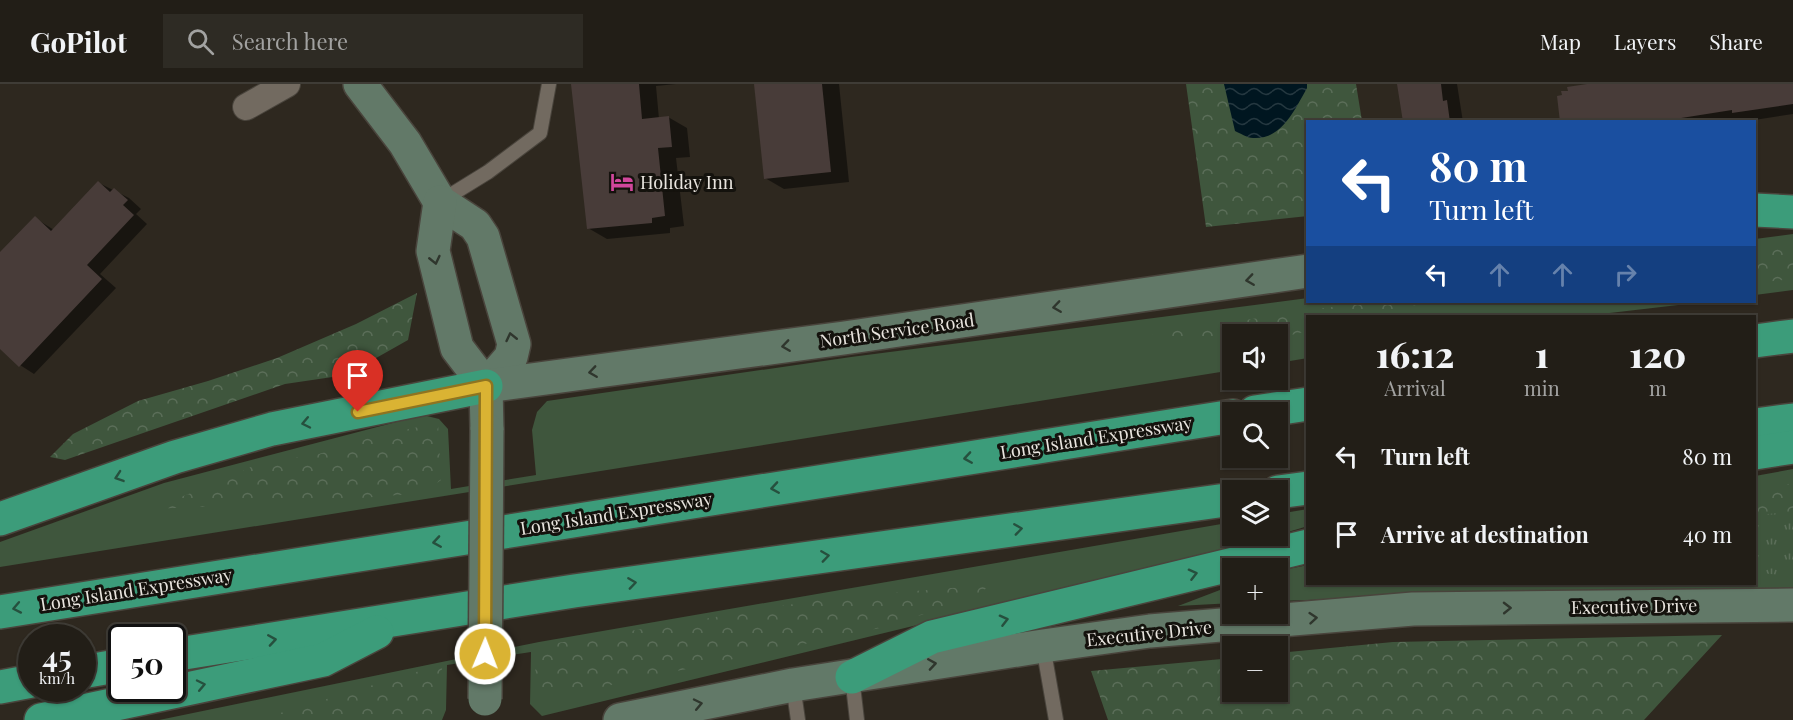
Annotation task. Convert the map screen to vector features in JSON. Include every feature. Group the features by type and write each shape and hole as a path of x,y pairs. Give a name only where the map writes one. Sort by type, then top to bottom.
{"highway":[{"path":"1756,210 1793,212"},
{"path":"1756,341 1793,336"},
{"path":"0,519 176,457 272,429 486,386"},
{"path":"1288,407 1306,404"},
{"name":"Long Island Expressway","path":"0,612 1222,418"},
{"path":"1756,425 1793,420"},
{"path":"1756,453 1793,447"},
{"path":"1288,491 1306,488"},
{"path":"186,653 574,591 1222,501"},
{"path":"852,677 932,636 1306,546"},
{"path":"41,720 323,660 403,619"},
{"path":"0,687 18,684"}],"main road":[{"path":"360,84 405,143 440,202 481,230 514,344 511,357 486,386"},
{"path":"440,202 433,251 457,348 486,386 485,710"},
{"path":"1756,210 1793,204"},
{"name":"North Service Road","path":"486,386 844,338 1306,271"},
{"name":"Executive Drive","path":"620,720 793,685 1150,631 1413,609 1793,605"}],"street":[{"path":"246,107 287,84"}],"lane":[{"path":"440,202 488,172 540,133 549,84"},
{"path":"1043,646 1051,719"},
{"path":"852,677 857,720"},
{"path":"793,685 798,720"}],"green space":[{"path":"1186,84 1224,84 1227,90 1307,88 1307,84 1356,84 1362,120 1306,120 1306,216 1206,227"},
{"path":"1793,234 1793,290 1756,295 1756,239"},
{"path":"1793,243 1793,279 1756,283 1756,248"},
{"path":"417,293 408,340 346,375 285,384 65,460 50,457 73,434 138,401 277,358 356,324"},
{"path":"1306,298 1306,303 1695,303 1593,315 1306,315 1306,358 1288,361 1288,324 1222,324 1222,372 0,567 0,542 164,483 423,415 439,419 448,429 451,489 536,475 532,430 537,412 547,401 851,357"},
{"path":"1358,303 1528,303 1416,305 1371,315 1306,315 1306,331 1288,336 1288,324 1222,324 1222,343 1152,334"},
{"path":"438,423 441,480 424,493 297,503 150,509 227,479 259,463 319,454 375,436"},
{"path":"1793,469 1793,588 1609,590 1288,601 1288,569 1306,565 1306,585 1756,585 1756,476"},
{"path":"1793,483 1793,561 1756,562 1756,491"},
{"path":"1306,509 1306,527 1288,532 1288,512"},
{"path":"1793,512 1793,577 1756,572 1756,515"},
{"path":"1222,524 1222,546 1237,546 542,716 530,704 531,652 447,665 446,710 442,720 159,720 539,642"},
{"path":"988,585 982,594 889,626 583,691 532,693 539,646 830,598"},
{"path":"1222,589 1222,604 1178,606"},
{"path":"1722,635 1644,720 1108,720 1091,671 1222,659 1222,702 1288,702 1288,652 1393,642"},
{"path":"443,664 431,719 257,720"}],"water":[{"path":"1224,84 1307,84 1307,88 1280,129 1263,137 1253,138 1235,131"}],"building":[{"name":"Holiday Inn","path":"571,84 639,84 642,119 669,116 672,147 658,148 665,216 652,218 652,223 587,229"},
{"name":"Holiday Inn","path":"754,84 822,84 831,172 764,179"},
{"path":"1397,84 1441,84 1443,101 1447,100 1450,120 1403,120"},
{"path":"1587,84 1793,84 1793,104 1732,113 1732,110 1669,120 1560,120 1557,96 1562,95 1561,91 1568,91 1567,87"},
{"path":"98,181 110,192 114,188 128,200 123,205 134,215 87,265 102,279 19,367 0,349 0,252 35,216 51,231"}],"place":[{"name":"Holiday Inn","path":"622,182"}],"route":[{"path":"358,412 486,386 485,654"}]}
